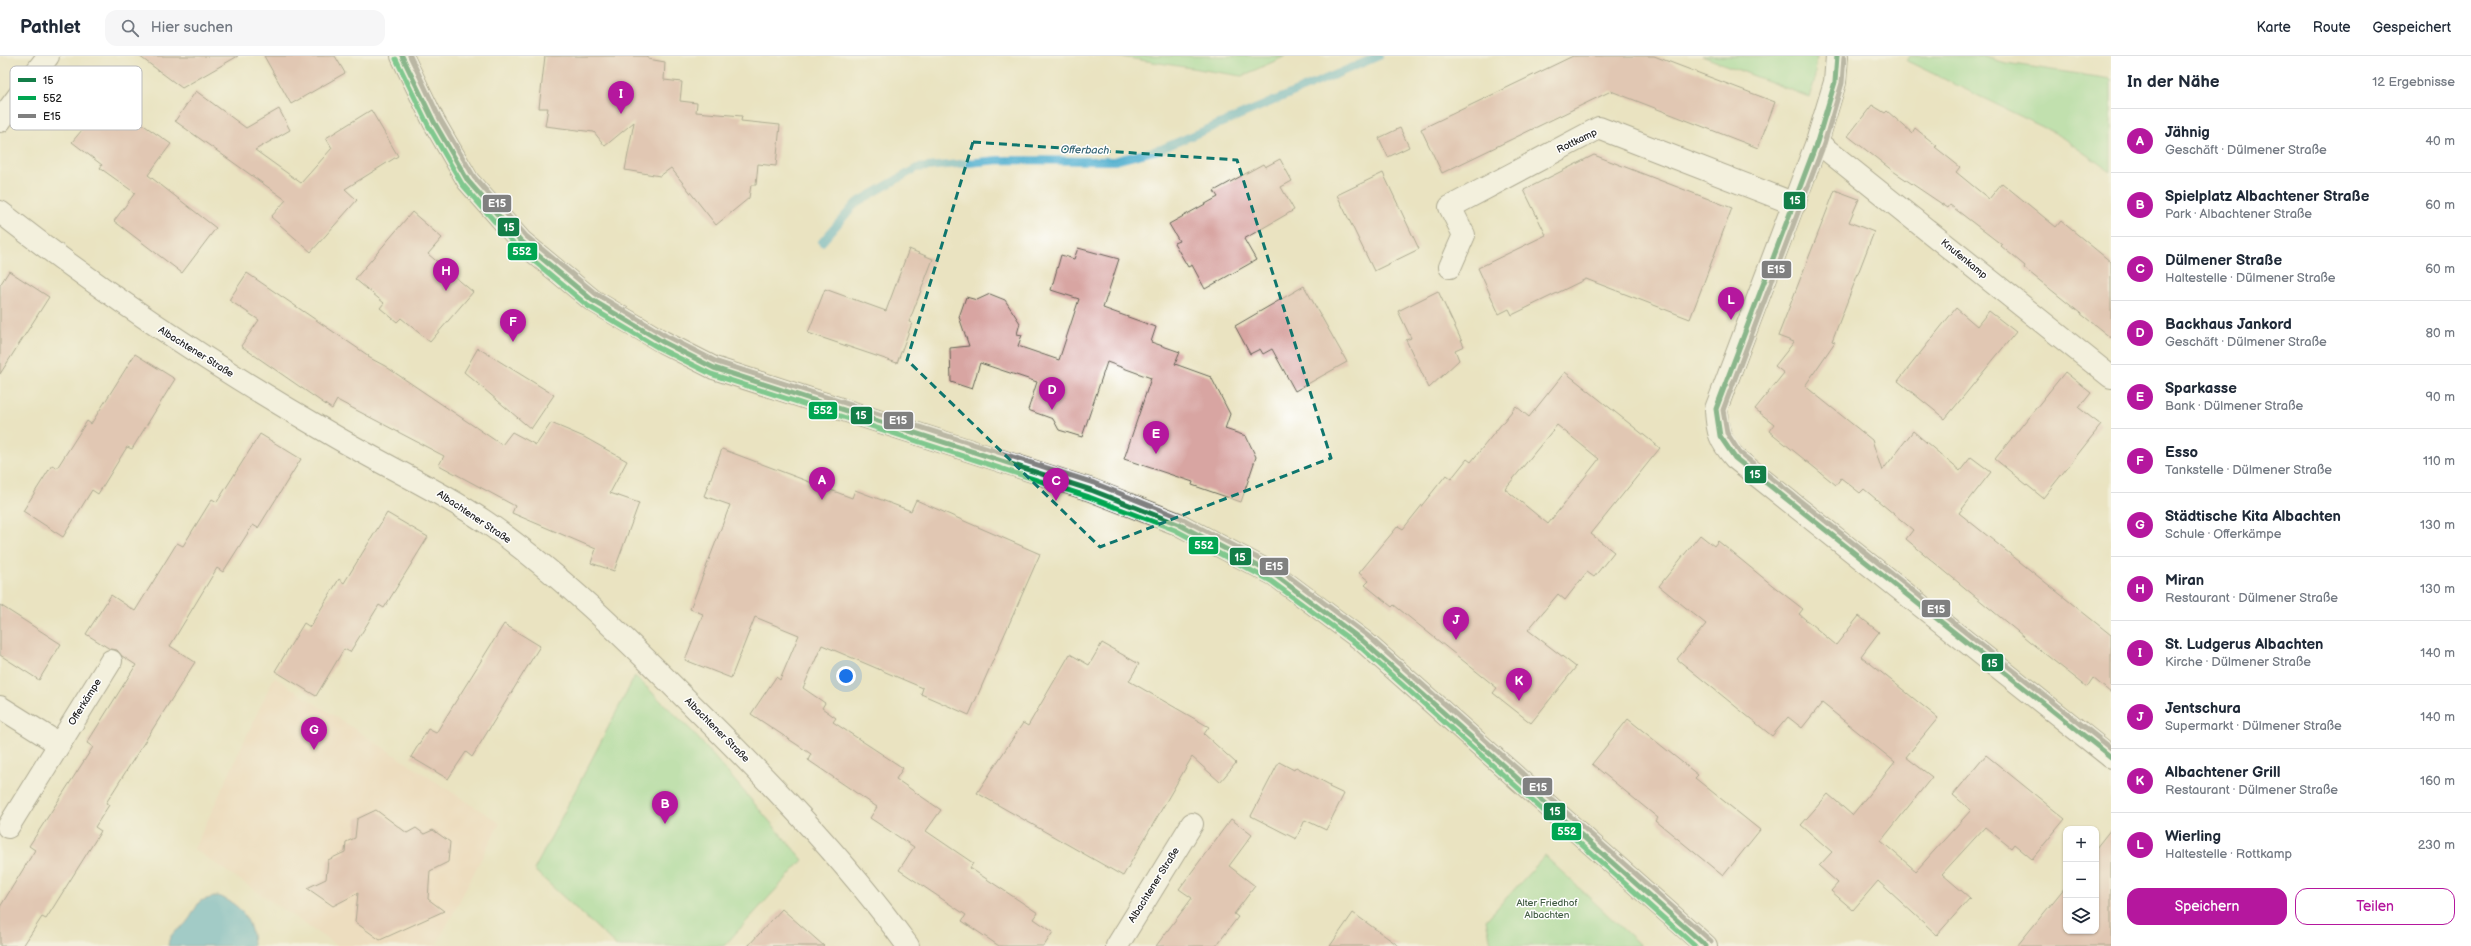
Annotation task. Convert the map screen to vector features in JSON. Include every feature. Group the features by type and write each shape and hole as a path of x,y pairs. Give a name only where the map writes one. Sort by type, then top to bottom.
{"street":[{"path":"41,66 48,56"},
{"path":"402,56 434,122 468,181 521,242 592,300 663,342 714,368 1091,490 1178,524 1264,568 1353,632 1706,946"},
{"path":"1837,56 1835,82 1817,142 1795,204 1716,409 1717,428 1723,445 1735,458 2109,753"},
{"path":"0,121 10,107"},
{"name":"Rottkamp","path":"1450,267 1464,234 1450,207 1599,128 1795,204"},
{"name":"Knufenkamp","path":"1817,142 2111,377"},
{"name":"Albachtener Straße","path":"0,212 153,325 331,434 440,493 493,527 550,572 610,623 774,786 890,921 908,946"},
{"name":"Offerkämpe","path":"8,827 111,661"},
{"path":"0,707 59,744"},
{"name":"Albachtener Straße","path":"1117,946 1192,824"}],"highlighted area":[{"path":"973,142 1237,160 1331,458 1100,547 907,360"}],"shaded area":[{"path":"274,677 500,823 436,946 337,946 194,849"}],"green space":[{"path":"1115,56 1286,56 1242,76"},
{"path":"1702,56 1817,56 1814,83 1809,97"},
{"path":"1910,56 1981,56 2006,63 2111,79 2111,172 2057,134 1907,61"},
{"path":"635,676 691,730 803,860 724,946 617,946 534,870"},
{"name":"Alter Friedhof Albachten","path":"1545,856 1641,946 1492,946 1486,920"}],"water":[{"path":"217,896 233,903 244,915 251,929 253,946 168,946 170,937 186,923 200,901"}],"building":[{"path":"139,56 238,56 182,88"},
{"path":"264,56 335,56 345,73 291,104"},
{"path":"545,56 648,56 648,59 665,62 664,80 682,82 680,101 697,103 696,112 742,116 741,121 780,125 776,166 758,164 756,185 751,185 749,198 716,225 671,168 660,176 625,170 634,122 605,146 594,132 545,126 548,108 539,108"},
{"path":"1573,56 1654,56 1775,102 1758,148 1611,91 1442,173 1421,129"},
{"path":"196,91 246,128 279,109 290,130 255,150 301,183 332,148 326,138 371,110 398,156 345,189 357,200 311,252 271,217 286,200 175,121"},
{"path":"1872,105 1885,113 1887,111 1912,133 1915,128 1937,146 1935,147 1960,167 1956,172 1989,199 2002,183 2056,227 2061,221 2111,262 2111,338 2024,268 2025,266 2001,246 2002,245 1950,205 1948,208 1893,171 1848,136"},
{"path":"142,124 171,144 148,175 216,228 182,273 114,221 135,193 100,168 102,165 72,142 82,130 142,130"},
{"path":"1400,128 1409,147 1388,157 1379,138"},
{"path":"1594,155 1732,208 1690,319 1586,279 1512,315 1509,309 1499,314 1478,268 1546,235 1524,190"},
{"path":"1280,159 1292,181 1281,187 1294,210 1244,239 1256,260 1205,289 1192,265 1188,267 1174,243 1179,241 1169,224 1218,197 1214,191 1263,164 1265,167"},
{"path":"1383,173 1419,249 1374,271 1337,195"},
{"path":"1835,190 1859,199 1849,222 1874,232 1832,341 1835,342 1805,386 1872,440 1882,471 1913,431 1960,471 1971,457 1991,472 1959,513 2111,635 2111,693 2093,678 2087,687 2035,646 1906,539 1913,530 1864,489 1860,493 1841,478 1836,485 1769,431 1774,424 1755,409 1784,373 1775,366 1794,342 1778,336"},
{"path":"412,212 442,238 428,254 473,292 430,342 401,318 397,322 380,308 384,303 355,279"},
{"path":"1078,248 1119,259 1103,308 1156,327 1151,342 1180,352 1175,364 1211,377 1230,414 1225,429 1246,436 1256,457 1241,502 1192,485 1193,482 1124,459 1151,378 1107,362 1082,437 1059,430 1053,419 1028,410 1037,382 980,363 972,389 951,382 950,348 969,346 959,317 966,297 977,300 990,294 1005,300 1020,323 1017,334 1022,335 1018,346 1059,360 1079,299 1051,290 1061,255 1074,259"},
{"path":"909,249 933,259 909,322 912,323 897,363 808,333 825,289 886,311"},
{"path":"9,271 49,297 0,374 0,285"},
{"path":"247,273 369,356 368,357 385,366 502,445 512,432 536,445 551,423 584,437 627,461 610,493 639,503 614,571 591,563 596,549 512,513 515,506 439,465 444,456 337,400 332,409 241,346 259,320 229,300"},
{"path":"1304,286 1347,362 1295,391 1272,349 1263,354 1260,349 1250,354 1235,326"},
{"path":"1438,291 1464,346 1455,350 1459,360 1429,388 1406,340 1411,338 1398,311"},
{"path":"1956,308 1977,326 1989,311 2016,332 1945,419 1898,381"},
{"path":"478,348 554,395 531,429 464,372"},
{"path":"135,354 175,379 132,449 127,447 98,494 92,490 63,537 23,511 52,465 57,468 87,421 91,424"},
{"path":"1565,372 1660,448 1591,534 1614,552 1594,577 1587,572 1565,600 1558,594 1528,630 1576,667 1531,723 1493,693 1497,688 1394,605 1392,607 1365,585 1369,581 1359,573 1398,526 1403,529 1446,475 1451,479 1467,459 1471,462 1516,406 1529,417","holes":["1557,425 1599,459 1548,524 1505,489"]},
{"path":"2065,372 2091,393 2079,408 2101,425 2043,498 1995,459"},
{"path":"260,434 301,459 258,528 253,525 223,572 217,568 170,646 195,662 106,803 109,805 95,827 101,831 46,919 42,917 23,946 0,946 0,907 35,850 29,846 93,747 87,743 136,665 122,656 117,650 110,649 86,634 111,595 135,611 177,543 183,546 212,499 217,502"},
{"path":"722,449 852,498 855,490 911,511 916,500 1040,554 969,715 921,694 923,688 822,645 803,688 825,703 822,708 836,718 833,722 903,768 896,779 941,810 926,831 973,863 970,868 1038,913 1034,919 1053,932 1044,946 999,946 962,921 966,915 899,870 914,847 870,818 877,807 808,760 811,754 751,714 776,677 780,680 799,635 755,617 731,678 685,660 703,614 690,609 730,505 704,496"},
{"path":"387,513 428,537 384,608 379,605 350,652 344,649 316,696 275,671 304,623 310,627 339,579 344,583"},
{"path":"1700,535 1714,546 1718,541 1803,609 1799,614 1836,645 1859,616 1879,632 1861,656 1938,718 1906,757 1932,777 1881,841 1916,871 1971,810 1953,795 1986,755 2065,819 2032,859 2014,844 2011,848 1985,827 1942,874 1970,898 1937,935 1878,881 1853,910 1831,891 1838,883 1819,866 1832,852 1801,825 1828,794 1852,815 1895,762 1822,703 1802,728 1788,717 1772,736 1677,659 1706,624 1659,586"},
{"path":"0,605 61,644 39,680 0,655"},
{"path":"504,624 540,646 472,757 466,752 448,779 411,757 428,729 436,733"},
{"path":"1102,643 1139,664 1129,681 1209,727 1204,734 1236,763 1220,782 1192,757 1123,876 977,793 1023,723 1028,726 1070,654 1089,665"},
{"path":"1628,719 1698,775 1695,778 1760,830 1723,876 1656,821 1658,818 1592,764"},
{"path":"1279,762 1294,770 1296,767 1330,785 1329,787 1344,794 1326,830 1305,820 1296,839 1251,816"},
{"path":"376,810 407,833 416,828 424,834 433,830 450,842 448,862 430,871 428,899 444,911 380,940 355,922 358,893 333,906 307,888 326,879 328,860 345,852 346,842 355,838 357,819"},
{"path":"1231,819 1252,835 1229,866 1255,886 1234,914 1238,917 1216,946 1156,946 1192,898 1179,889"},
{"path":"2111,829 2111,946 2017,946 2063,890 2063,934 2099,934 2099,844"},
{"path":"782,909 824,946 748,946"},
{"path":"1353,913 1399,946 1330,946"}],"waterway":[{"name":"Offerbach","path":"822,242 856,203 917,168 999,160 1114,161 1161,149 1379,56"}],"transit line":[{"name":"15","path":"402,56 434,122 468,181 521,241 592,300 663,342 714,368 1091,490 1178,524 1275,575 1363,641 1706,946"},
{"name":"E15","path":"410,56 440,119 474,177 526,236 596,294 666,336 717,362 1094,483 1181,518 1279,569 1368,636 1711,941"},
{"name":"15","path":"1837,56 1835,82 1817,142 1716,409 1720,436 1735,458 2111,757"},
{"name":"E15","path":"1844,57 1842,83 1824,144 1723,410 1727,433 1740,453 2111,748"},
{"name":"552","path":"396,59 428,125 462,184 516,246 588,306 659,348 711,374 1089,497 1175,530 1271,581 1359,646 1695,946"}],"place":[{"name":"St. Ludgerus Albachten","path":"621,114"},
{"name":"Miran","path":"446,291"},
{"name":"Wierling","path":"1731,320"},
{"name":"Esso","path":"513,342"},
{"name":"Backhaus Jankord","path":"1052,410"},
{"name":"Sparkasse","path":"1156,454"},
{"name":"Jähnig","path":"822,500"},
{"name":"Dülmener Straße","path":"1056,501"},
{"name":"Jentschura","path":"1456,640"},
{"name":"Albachtener Grill","path":"1519,701"},
{"name":"Städtische Kita Albachten","path":"314,750"},
{"name":"Spielplatz Albachtener Straße","path":"665,824"}]}
